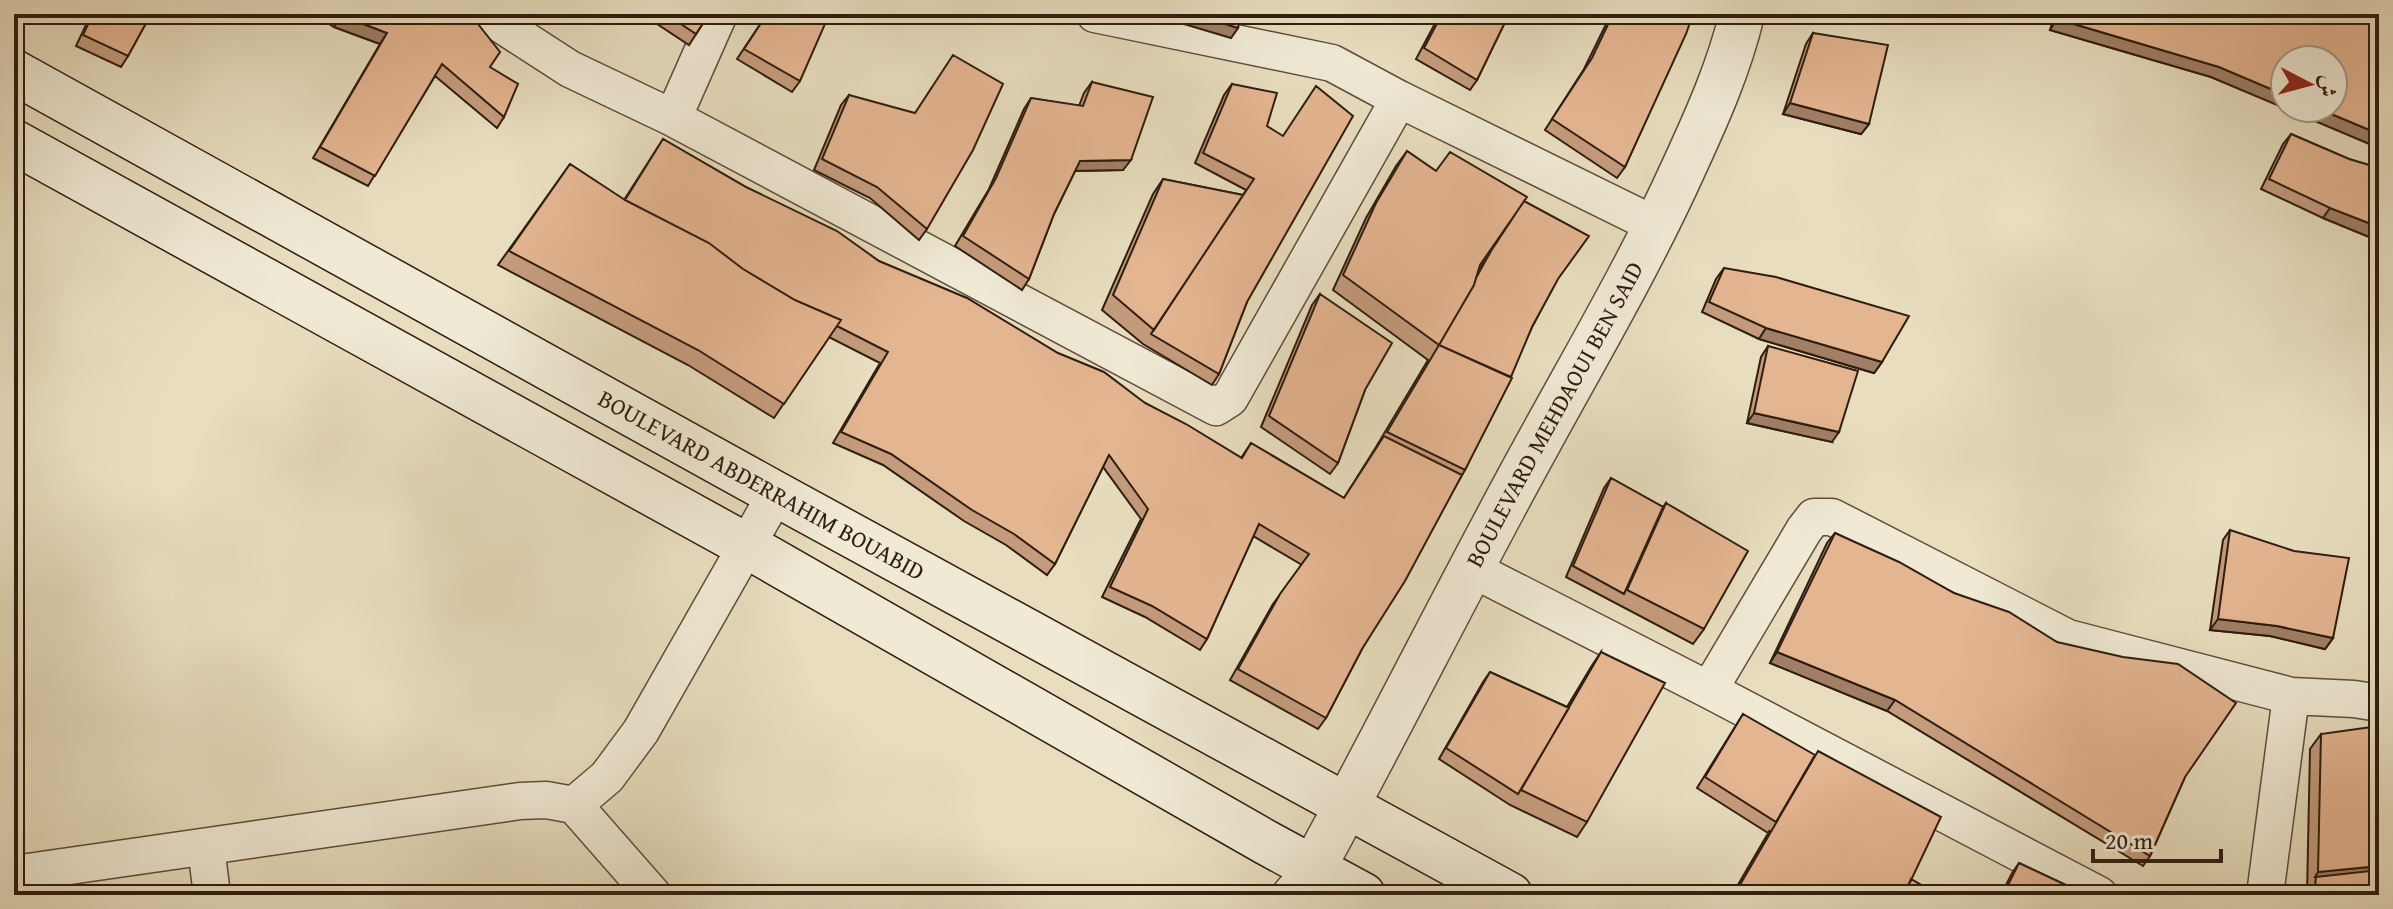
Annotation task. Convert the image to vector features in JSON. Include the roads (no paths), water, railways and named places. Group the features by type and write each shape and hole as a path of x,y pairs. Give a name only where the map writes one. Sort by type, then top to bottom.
{"main road":[{"name":"BOULEVARD MEHDAOUI BEN SAID","path":"1302,881 1347,806 1470,568 1657,226 1713,104 1742,14"},
{"name":"BOULEVARD ABDERRAHIM BOUABID","path":"14,72 776,494 1510,895"},
{"path":"14,142 747,546 1302,881 1363,895"}],"street":[{"path":"485,14 570,69 673,118 1216,407 1230,398 1399,99"},
{"path":"673,118 719,14"},
{"path":"1095,14 1332,63 1657,226"},
{"path":"574,805 607,777 641,731 776,494"},
{"path":"1709,690 1804,530 1814,517 1832,517 2068,638 2291,696 2379,703"},
{"path":"1470,568 2099,895"},
{"path":"2265,895 2291,696"},
{"path":"14,874 520,801 546,800 574,805 653,895"},
{"path":"206,847 212,895"}]}
